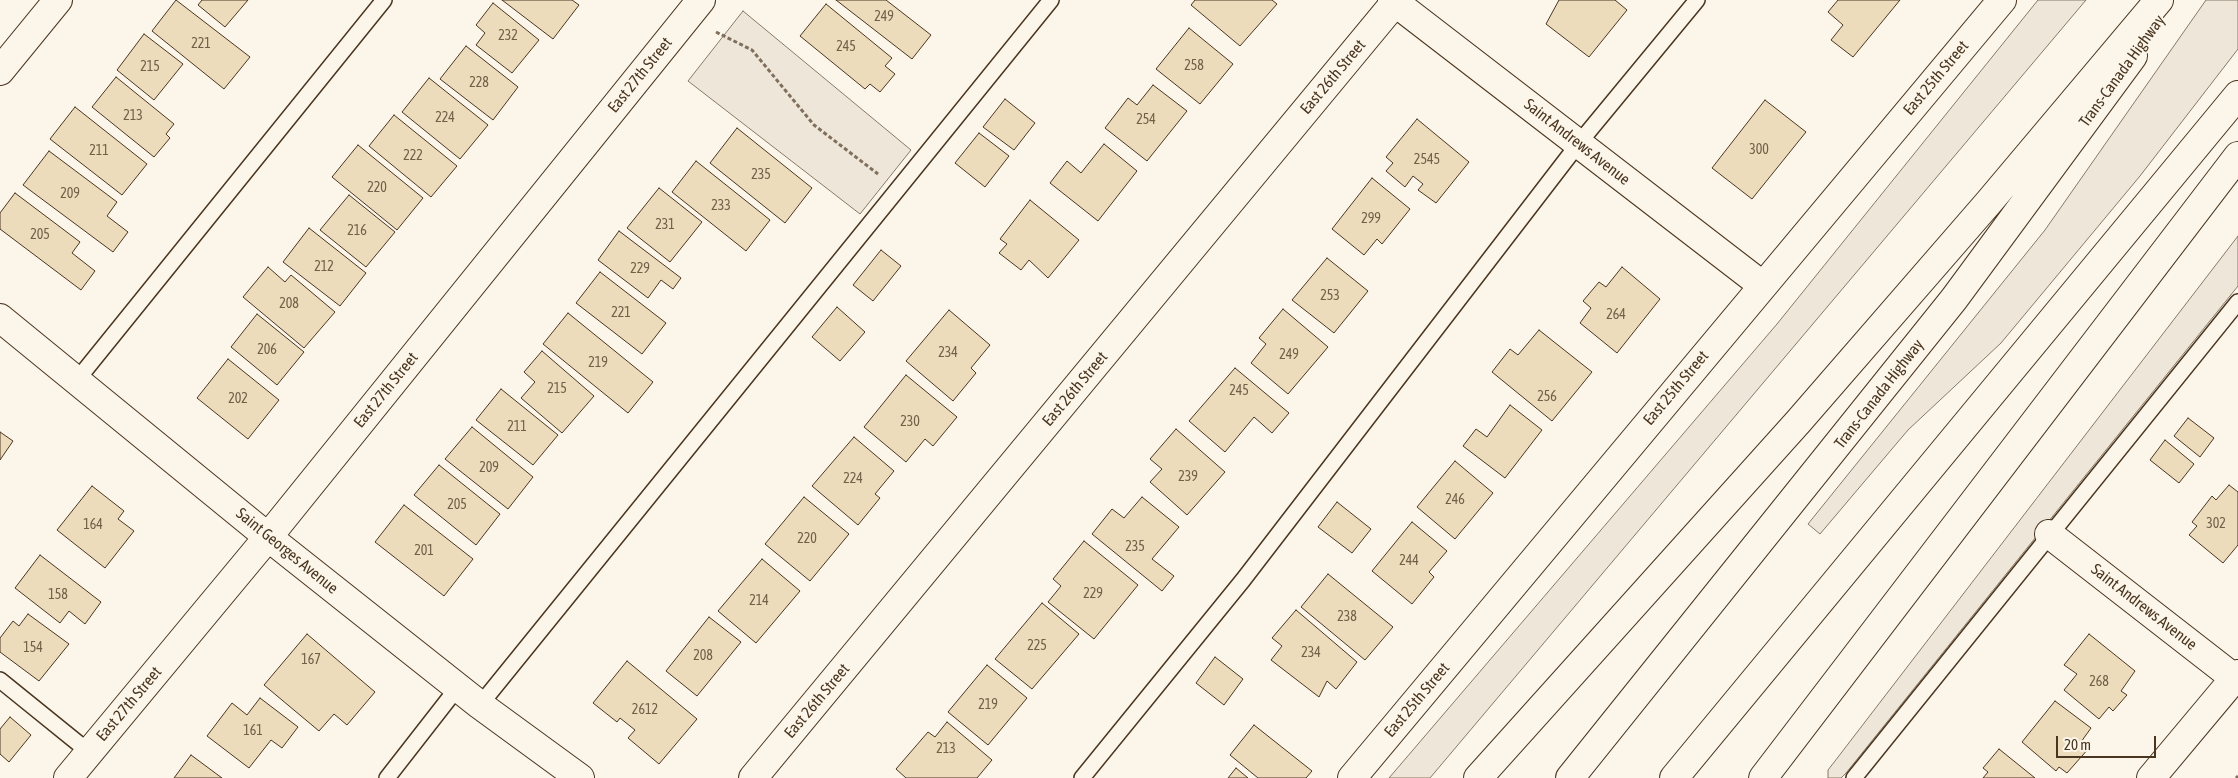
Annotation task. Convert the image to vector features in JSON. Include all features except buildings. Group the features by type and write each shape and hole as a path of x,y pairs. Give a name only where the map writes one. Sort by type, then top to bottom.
{"main road":[{"path":"0,71 58,0"},
{"name":"East 25th Street","path":"1352,778 2002,0"},
{"path":"1478,778 1805,415 1989,202 2159,0"},
{"name":"Trans-Canada Highway","path":"1570,778 1948,306 2032,196 2173,0"},
{"name":"Saint Andrews Avenue","path":"1394,1 1762,285"},
{"name":"East 26th Street","path":"753,778 1394,1"},
{"name":"East 27th Street","path":"68,778 268,537 694,9"},
{"path":"1674,778 2238,95"},
{"path":"1762,778 2238,156"},
{"name":"Saint Georges Avenue","path":"0,318 268,537 480,705 580,778"},
{"name":"Saint Andrews Avenue","path":"2049,534 2237,678"},
{"path":"2151,778 2237,678"}],"lane":[{"path":"77,380 384,0"},
{"path":"480,705 1051,0"},
{"path":"1082,778 1243,580 1579,143 1697,0"},
{"path":"1854,778 2238,302"},
{"path":"0,680 89,752"},
{"path":"387,778 458,687"}],"path":[{"path":"694,9 752,50 814,125 897,188"}],"shaded area":[{"path":"2038,0 2086,0 1430,778 1389,778 1777,324"},
{"path":"2206,0 2238,0 2238,49 2140,176 2001,343 1908,430 1820,534 1808,524 2045,230"},
{"path":"743,11 911,150 860,214 688,81"},
{"path":"2238,236 2238,286 1846,773 1841,778 1828,778 1828,770"}]}
